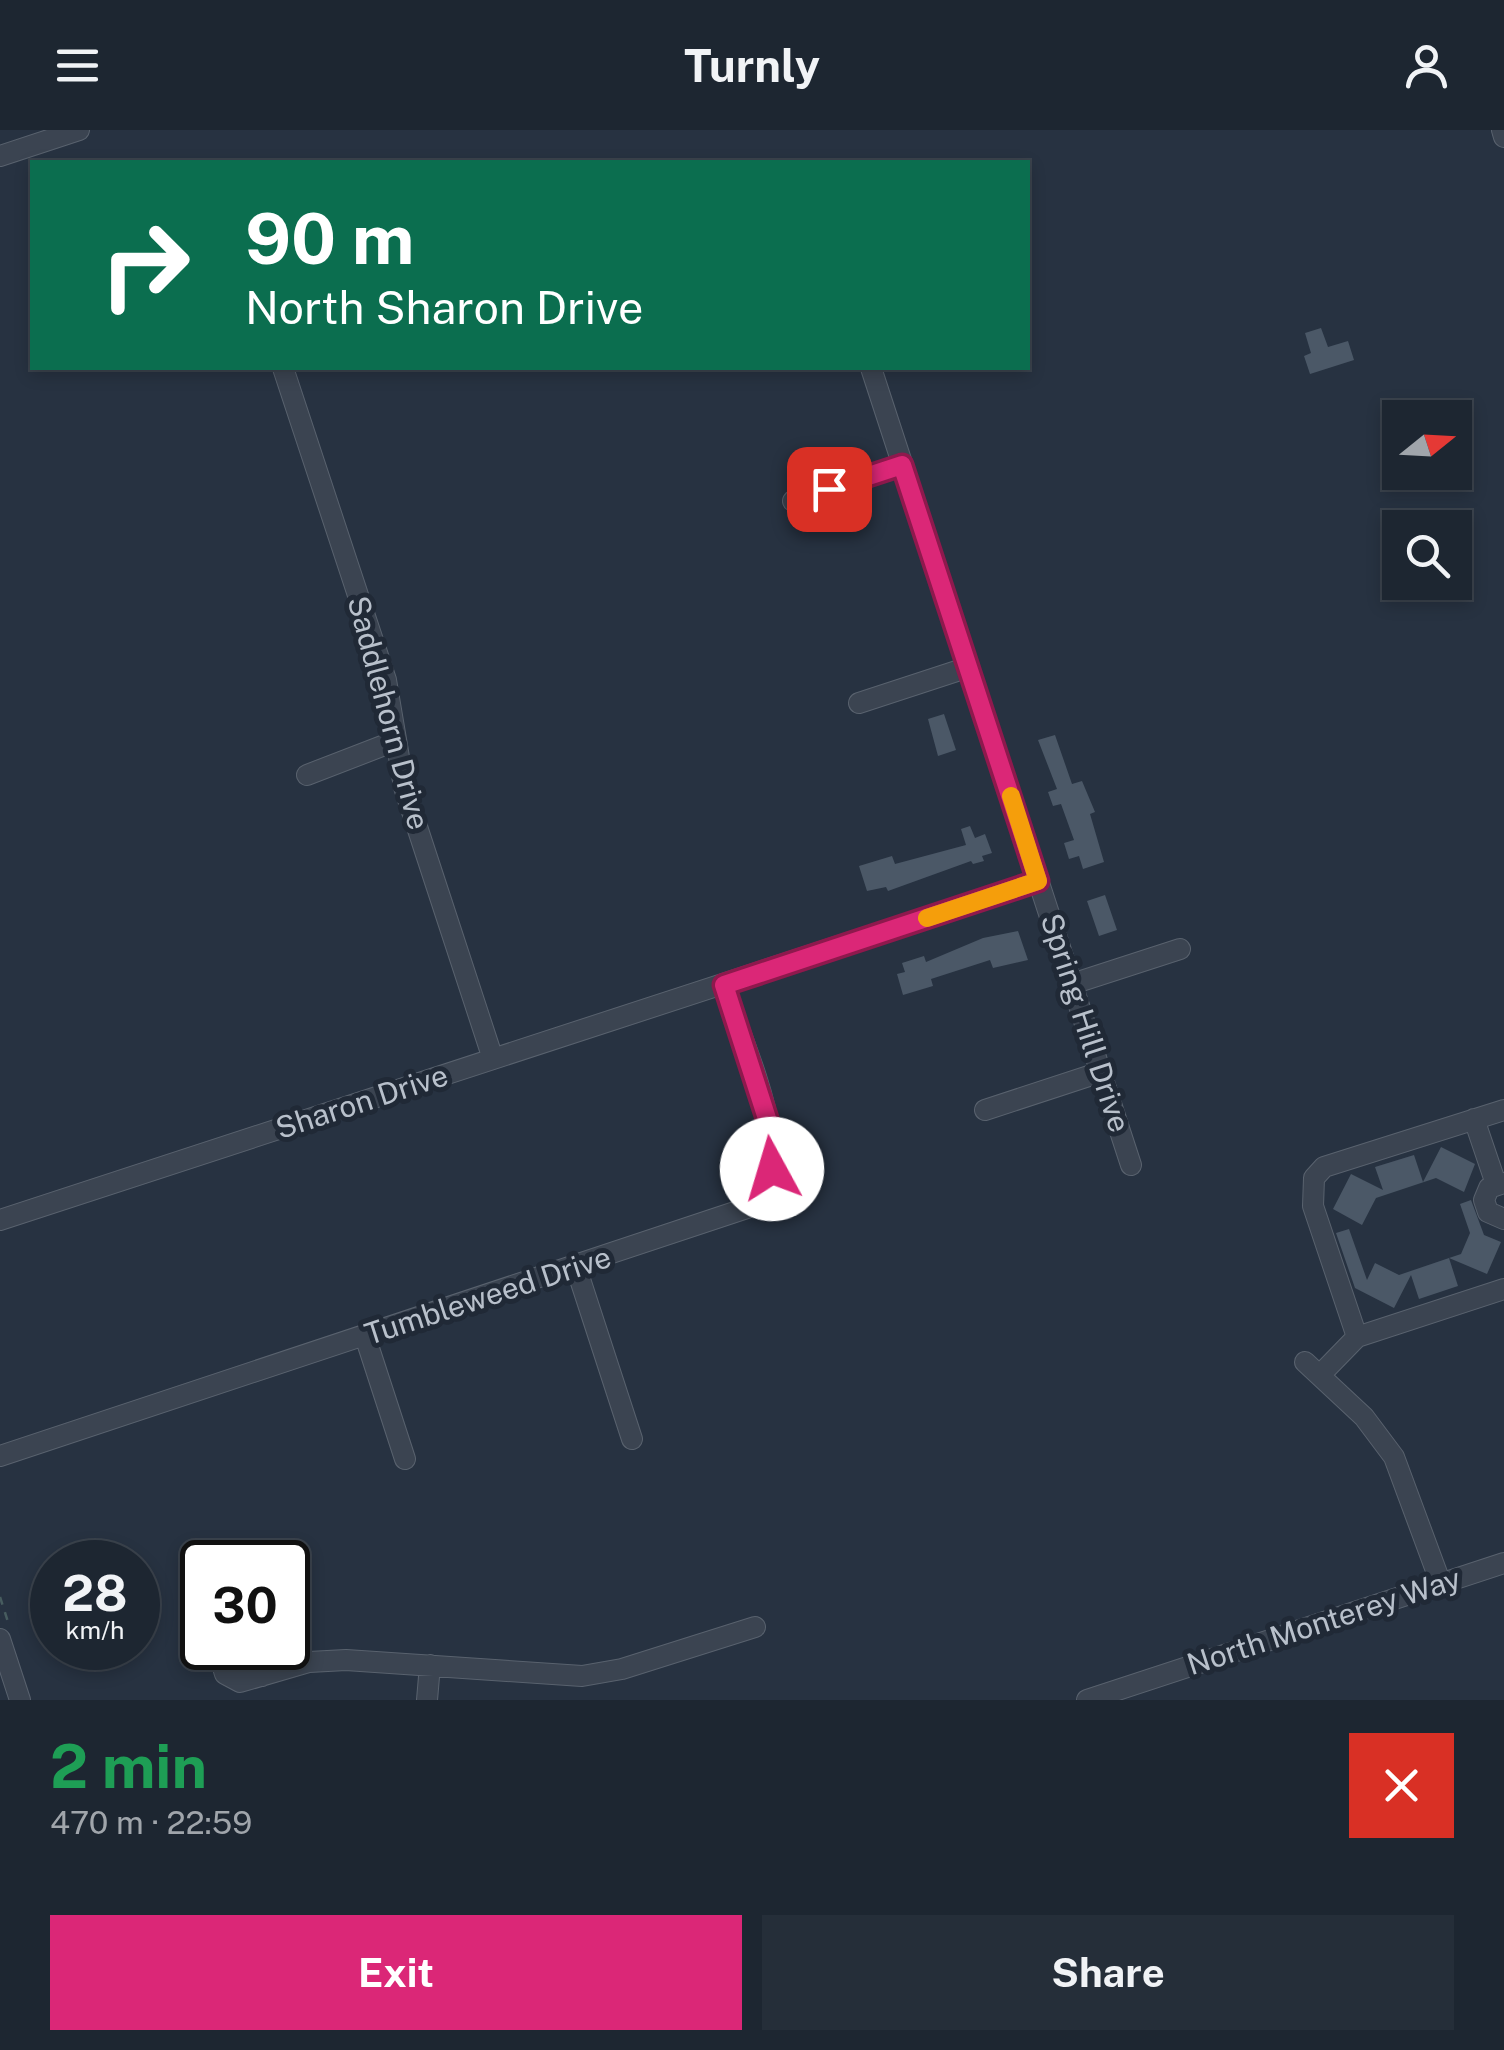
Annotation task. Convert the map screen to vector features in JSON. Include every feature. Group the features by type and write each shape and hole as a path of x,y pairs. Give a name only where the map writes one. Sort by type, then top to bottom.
{"street":[{"path":"0,156 78,130"},
{"name":"Saddlehorn Drive","path":"284,370 386,680 404,787 493,1059"},
{"name":"Spring Hill Drive","path":"871,370 1131,1165"},
{"path":"793,501 902,465"},
{"path":"859,704 969,668"},
{"path":"307,775 395,742"},
{"name":"Sharon Drive","path":"0,1220 1038,881"},
{"path":"1072,984 1180,949"},
{"name":"Tumbleweed Drive","path":"0,1456 727,1218 747,1208 764,1191 772,1169 772,1134 724,985"},
{"path":"984,1110 1101,1072"},
{"path":"1357,1337 1313,1206 1314,1178 1324,1167 1504,1110"},
{"path":"1474,1120 1500,1183 1486,1194 1485,1206 1492,1216 1504,1219"},
{"path":"576,1267 632,1440"},
{"path":"1440,1584 1394,1457 1364,1416 1313,1369 1357,1337 1504,1289"},
{"path":"364,1336 405,1459"},
{"name":"North Monterey Way","path":"1086,1700 1504,1563"},
{"path":"226,1670 230,1680 240,1682 310,1662 430,1665 582,1676 622,1669 755,1628"},
{"path":"0,1640 20,1700"},
{"path":"427,1700 430,1665"},
{"path":"260,1670 262,1676"}],"building":[{"path":"1321,328 1328,347 1348,341 1354,360 1310,374 1304,356 1311,353 1305,333"},
{"path":"944,714 956,750 938,756 928,719"},
{"path":"1055,735 1072,784 1082,781 1095,812 1090,814 1104,862 1083,869 1079,856 1069,859 1064,843 1074,840 1061,804 1053,806 1048,792 1057,789 1038,740"},
{"path":"970,826 975,838 985,834 992,853 982,856 984,861 971,861 888,891 886,887 867,891 859,866 892,856 895,864 966,845 961,829"},
{"path":"1105,895 1117,930 1099,936 1087,901"},
{"path":"1018,931 1028,960 993,968 990,960 931,979 933,986 903,995 897,974 905,972 902,963 924,956 926,962 983,938"},
{"path":"1441,1147 1475,1164 1464,1192 1436,1178 1376,1198 1362,1225 1333,1209 1351,1174 1383,1190 1375,1167 1414,1155 1423,1182"},
{"path":"1471,1200 1484,1235 1501,1242 1487,1274 1449,1258 1461,1254 1470,1233 1460,1204"},
{"path":"1349,1229 1367,1280 1375,1263 1399,1275 1449,1258 1458,1286 1419,1299 1411,1275 1394,1308 1355,1288 1336,1233"}],"slow traffic":[{"path":"927,918 1038,881 1011,796"}],"route":[{"path":"772,1169 772,1134 724,985 1038,881 902,465 829,489"}]}
